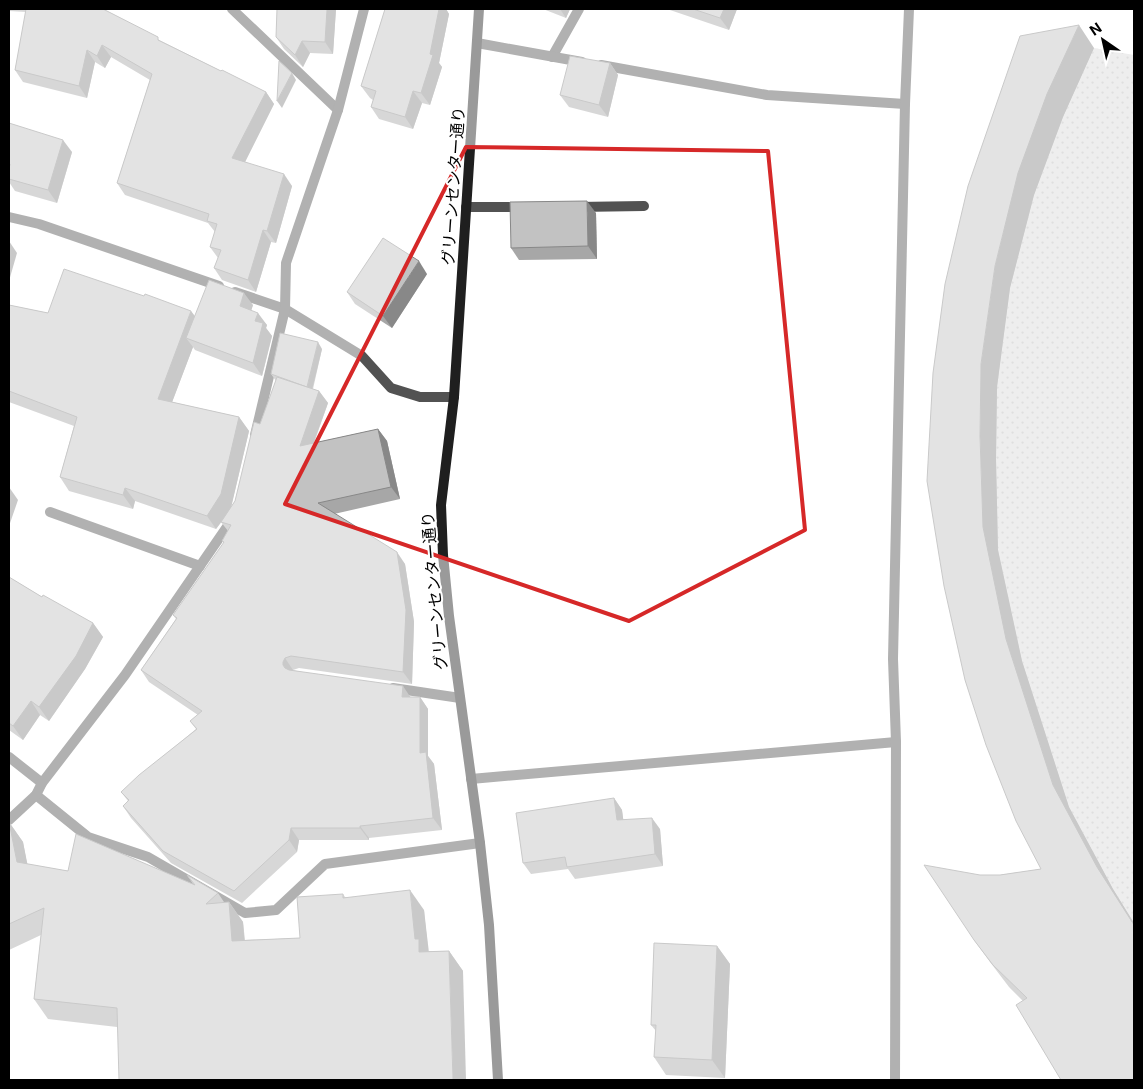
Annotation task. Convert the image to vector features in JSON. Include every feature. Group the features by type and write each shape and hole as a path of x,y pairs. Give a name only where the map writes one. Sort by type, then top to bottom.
{"main road":[{"name":"グリーンセンター通り","path":"479,9 454,397 441,505 443,556 490,925 498,1080"}],"street":[{"path":"232,9 338,110"},
{"path":"253,444 285,309 286,264 338,110 364,9"},
{"path":"552,56 578,9"},
{"path":"895,1080 896,742 893,650 905,104 910,9"},
{"path":"477,43 767,95 905,104"},
{"path":"565,207 644,206"},
{"path":"466,207 536,207"},
{"path":"9,217 39,224 285,309 362,356 391,388 420,397 454,397"},
{"path":"9,820 36,795 42,783 125,675 237,511"},
{"path":"50,512 200,566"},
{"path":"384,687 460,698"},
{"path":"471,779 896,742"},
{"path":"9,757 42,783"},
{"path":"36,795 88,837 148,857 245,913 276,910 325,864 480,843"}],"highlighted area":[{"path":"466,147 768,151 805,530 629,621 285,504"}],"shaded area":[{"path":"1094,48 1134,55 1134,923 1113,889 1069,807 1022,661 998,550 997,387 1010,288 1034,195 1063,117"}],"building":[{"path":"26,9 103,9 158,37 158,40 266,92 232,158 284,174 267,231 263,230 248,280 214,268 221,250 210,247 217,224 207,221 209,214 117,183 152,74 102,45 97,56 87,50 79,86 15,70"},
{"path":"277,9 327,9 325,42 302,41 295,55 276,37"},
{"path":"385,9 439,9 430,54 433,55 421,93 413,91 405,117 371,107 376,91 361,86"},
{"path":"693,9 724,9 720,18"},
{"path":"1079,25 1047,94 1018,173 995,266 981,364 980,436 983,527 1006,639 1053,785 1097,867 1134,925 1134,1080 1061,1080 1016,1005 1027,998 993,965 924,865 980,875 1000,875 1041,869 1016,821 986,745 965,680 944,586 927,481 933,373 945,284 968,186 1020,36"},
{"path":"570,56 610,63 599,105 560,95"},
{"path":"279,61 292,73 277,101"},
{"path":"9,123 63,140 48,190 9,179"},
{"path":"587,201 588,246 511,248 510,202"},
{"path":"383,238 419,261 383,316 347,292"},
{"path":"64,269 144,296 145,294 191,311 158,399 239,417 221,494 207,516 125,488 123,495 60,477 77,417 9,391 9,305 48,313"},
{"path":"209,280 244,293 240,306 258,313 255,321 263,323 253,363 186,338"},
{"path":"280,333 318,342 307,387 271,374"},
{"path":"277,377 319,391 300,446 378,429 391,487 318,503 397,552 406,610 403,672 291,656 285,658 283,665 289,670 403,686 402,697 420,697 420,753 426,752 433,818 360,826 360,828 291,828 289,840 234,891 163,851 123,806 129,800 121,792 139,775 197,729 190,721 202,711 141,670 177,618 173,615 224,542 222,541 231,525 221,522 235,501 254,422 260,424"},
{"path":"9,577 42,597 43,595 93,623 76,656 39,707 31,701 13,726 9,723"},
{"path":"614,798 617,820 652,818 655,854 567,867 565,857 523,863 516,813"},
{"path":"9,822 17,862 68,871 76,834 195,885 187,875 218,893 206,904 229,902 232,941 300,938 297,897 343,894 343,898 410,890 415,939 419,939 419,952 449,951 453,1080 119,1080 117,1008 34,999 44,908 9,924"},
{"path":"654,943 717,946 712,1060 654,1057 656,1025 651,1025"}]}
